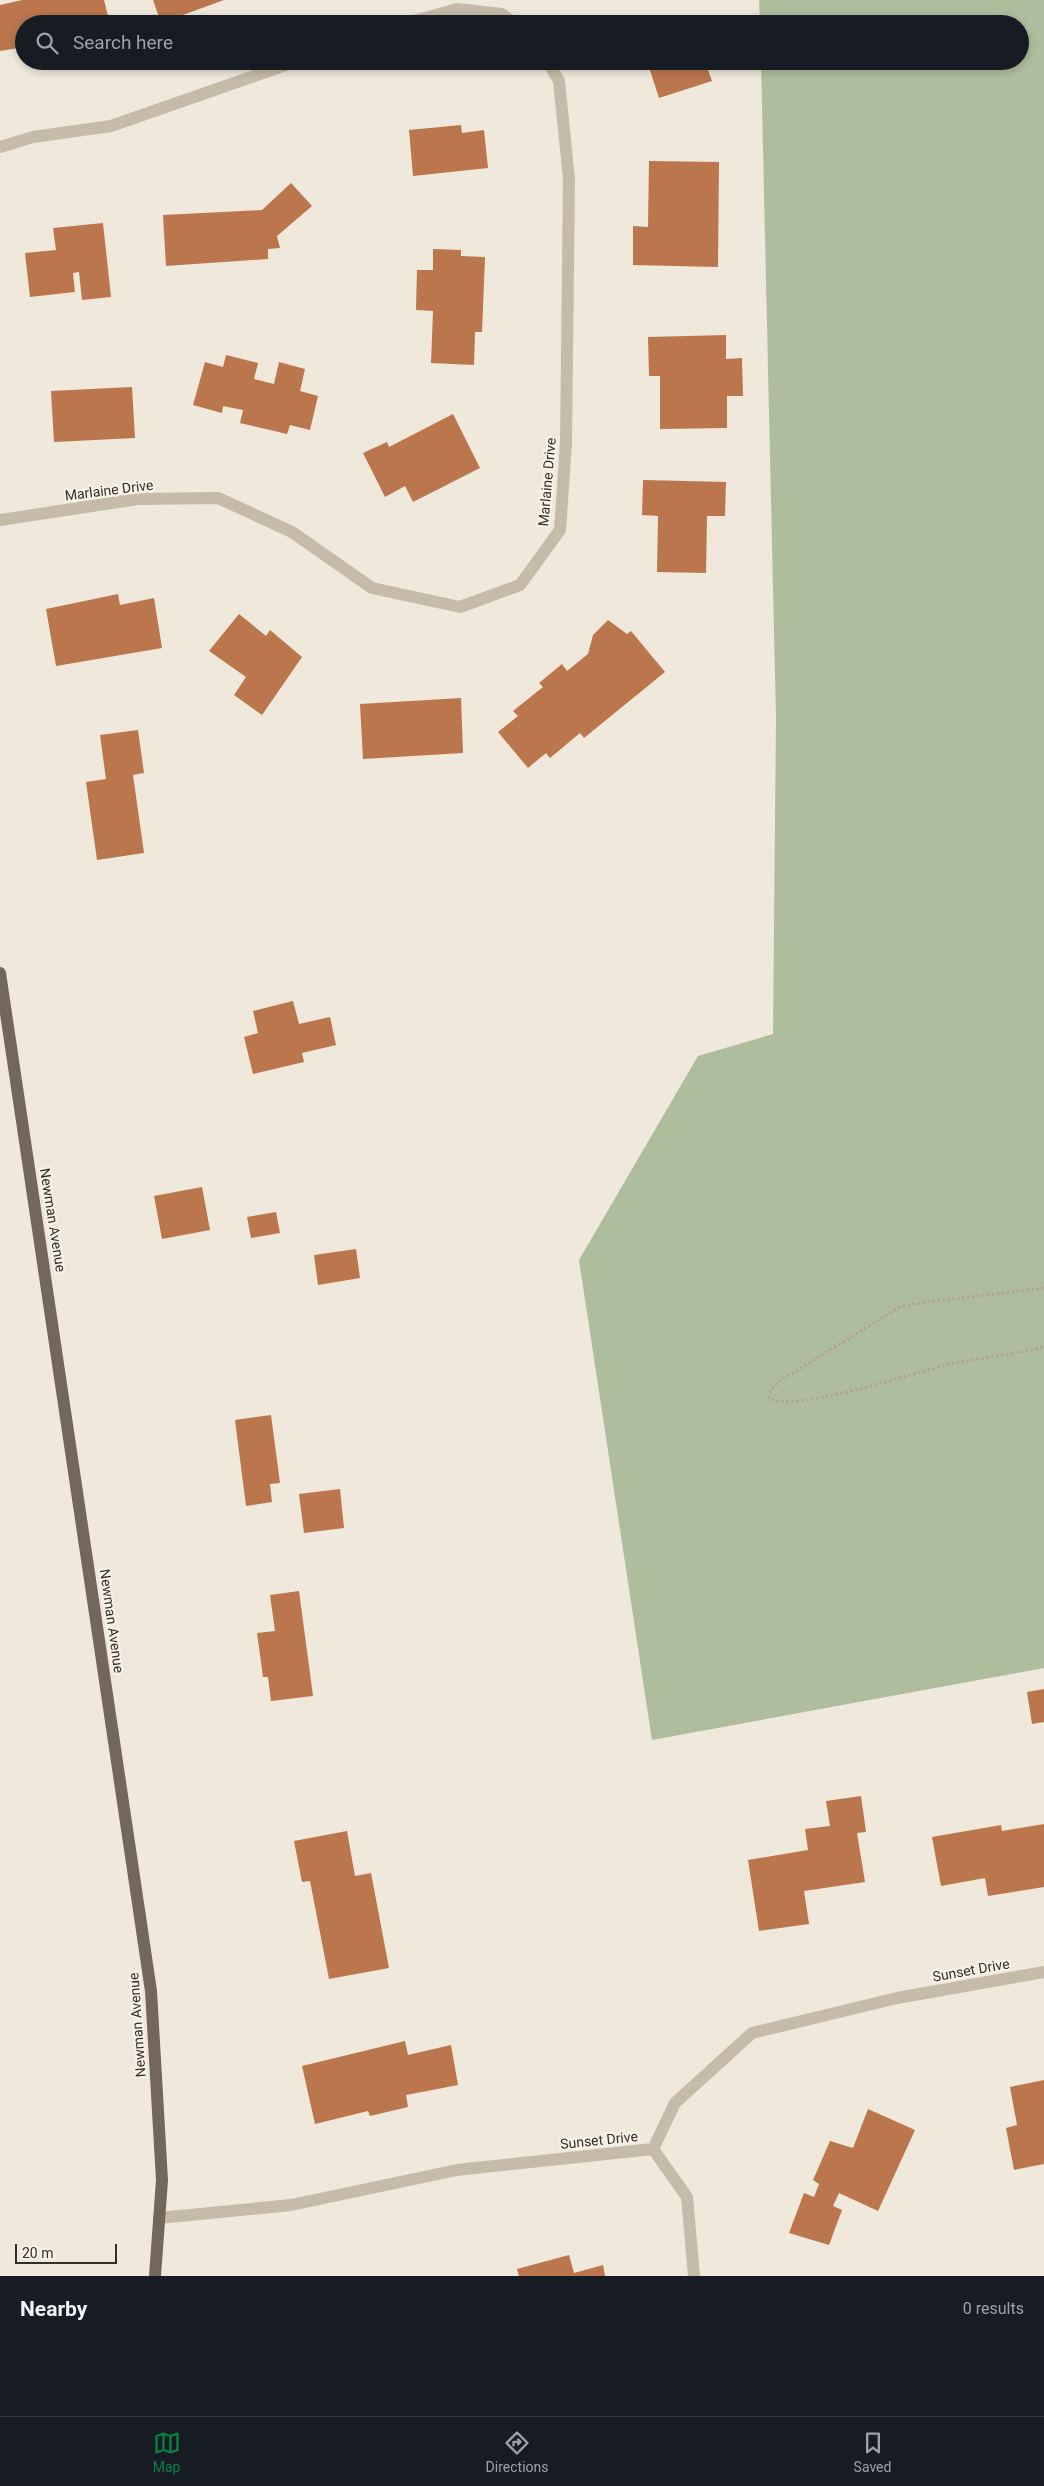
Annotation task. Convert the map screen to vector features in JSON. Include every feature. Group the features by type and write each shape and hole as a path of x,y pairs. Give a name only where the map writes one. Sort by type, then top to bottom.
{"main road":[{"name":"Newman Avenue","path":"0,973 151,1991 162,2180 155,2276"}],"street":[{"path":"435,15 457,9 503,15"},
{"path":"0,147 33,137 111,126 271,70"},
{"name":"Marlaine Drive","path":"0,520 138,499 218,498 292,532 372,588 460,607 520,584 560,530 566,443 569,179 559,81 553,70"},
{"name":"Sunset Drive","path":"159,2218 291,2205 457,2170 653,2149 674,2103 752,2033 897,1998 1044,1972"},
{"path":"653,2149 686,2196 694,2276"}],"path":[{"path":"1044,1288 926,1302 900,1307 778,1382 770,1391 769,1397 780,1402 816,1399 878,1385 950,1364 1044,1347"}],"green space":[{"path":"759,0 1044,0 1044,1668 652,1740 579,1260 698,1056 773,1034 776,719 761,70 1029,70 1029,15 760,15"}],"building":[{"path":"22,0 104,0 108,15 15,15 15,48 0,51 0,5"},
{"path":"153,0 224,0 183,15 158,15"},
{"path":"650,70 708,70 712,81 659,98"},
{"path":"461,125 462,133 484,130 488,168 413,176 409,130"},
{"path":"649,161 719,162 718,267 633,265 633,226 648,227"},
{"path":"291,183 312,206 277,236 280,248 268,249 268,259 166,266 163,215 262,210"},
{"path":"103,223 111,297 82,300 79,272 73,273 75,292 30,297 25,253 56,250 53,228"},
{"path":"433,249 461,250 461,256 485,257 482,332 475,332 474,365 431,363 433,311 416,310 417,270 433,270"},
{"path":"726,335 726,359 742,358 743,396 727,396 727,428 660,429 660,376 649,376 648,337"},
{"path":"226,355 258,363 254,379 274,384 279,362 305,369 300,391 318,396 310,430 290,425 287,434 240,423 243,410 223,406 222,413 193,405 205,362 223,367"},
{"path":"132,387 135,438 54,442 51,391"},
{"path":"453,414 480,468 413,502 405,486 385,497 363,453 387,442 389,447"},
{"path":"643,480 726,482 725,516 707,516 706,573 657,572 658,516 642,515"},
{"path":"118,594 120,605 154,598 162,648 56,666 46,609"},
{"path":"239,614 266,636 270,630 302,657 262,715 234,695 246,677 209,651"},
{"path":"608,620 627,634 631,631 665,672 584,738 580,733 550,758 546,753 528,768 498,732 518,716 513,711 543,687 539,683 562,664 567,671 588,654 593,635"},
{"path":"461,698 463,753 363,759 360,704"},
{"path":"138,730 144,773 133,775 144,853 97,860 86,782 106,779 100,735"},
{"path":"293,1001 299,1024 330,1017 336,1045 302,1053 304,1062 253,1074 244,1037 258,1033 253,1011"},
{"path":"202,1187 210,1230 162,1239 154,1196"},
{"path":"276,1212 280,1233 251,1238 247,1217"},
{"path":"356,1249 360,1278 318,1285 314,1255"},
{"path":"271,1415 280,1483 270,1484 272,1502 246,1506 235,1420"},
{"path":"340,1489 344,1528 304,1533 299,1494"},
{"path":"299,1591 313,1696 271,1701 268,1677 263,1677 257,1633 275,1631 270,1595"},
{"path":"1044,1689 1044,1722 1032,1724 1027,1692"},
{"path":"861,1796 866,1832 857,1833 865,1882 804,1891 809,1924 759,1931 748,1860 808,1850 805,1829 830,1826 826,1801"},
{"path":"1044,1824 1044,1887 988,1896 985,1878 941,1886 932,1837 1001,1825 1002,1831"},
{"path":"347,1831 355,1876 371,1873 389,1968 329,1979 310,1881 302,1882 294,1841"},
{"path":"405,2041 408,2055 451,2045 458,2085 406,2095 408,2107 370,2116 368,2111 315,2124 302,2066"},
{"path":"1044,2080 1044,2164 1014,2170 1006,2128 1017,2125 1010,2087"},
{"path":"868,2109 915,2130 878,2211 839,2193 833,2206 842,2210 829,2245 789,2233 804,2193 814,2197 819,2184 813,2180 830,2141 853,2148"},
{"path":"569,2255 574,2273 603,2265 605,2276 519,2276 517,2269"}]}
